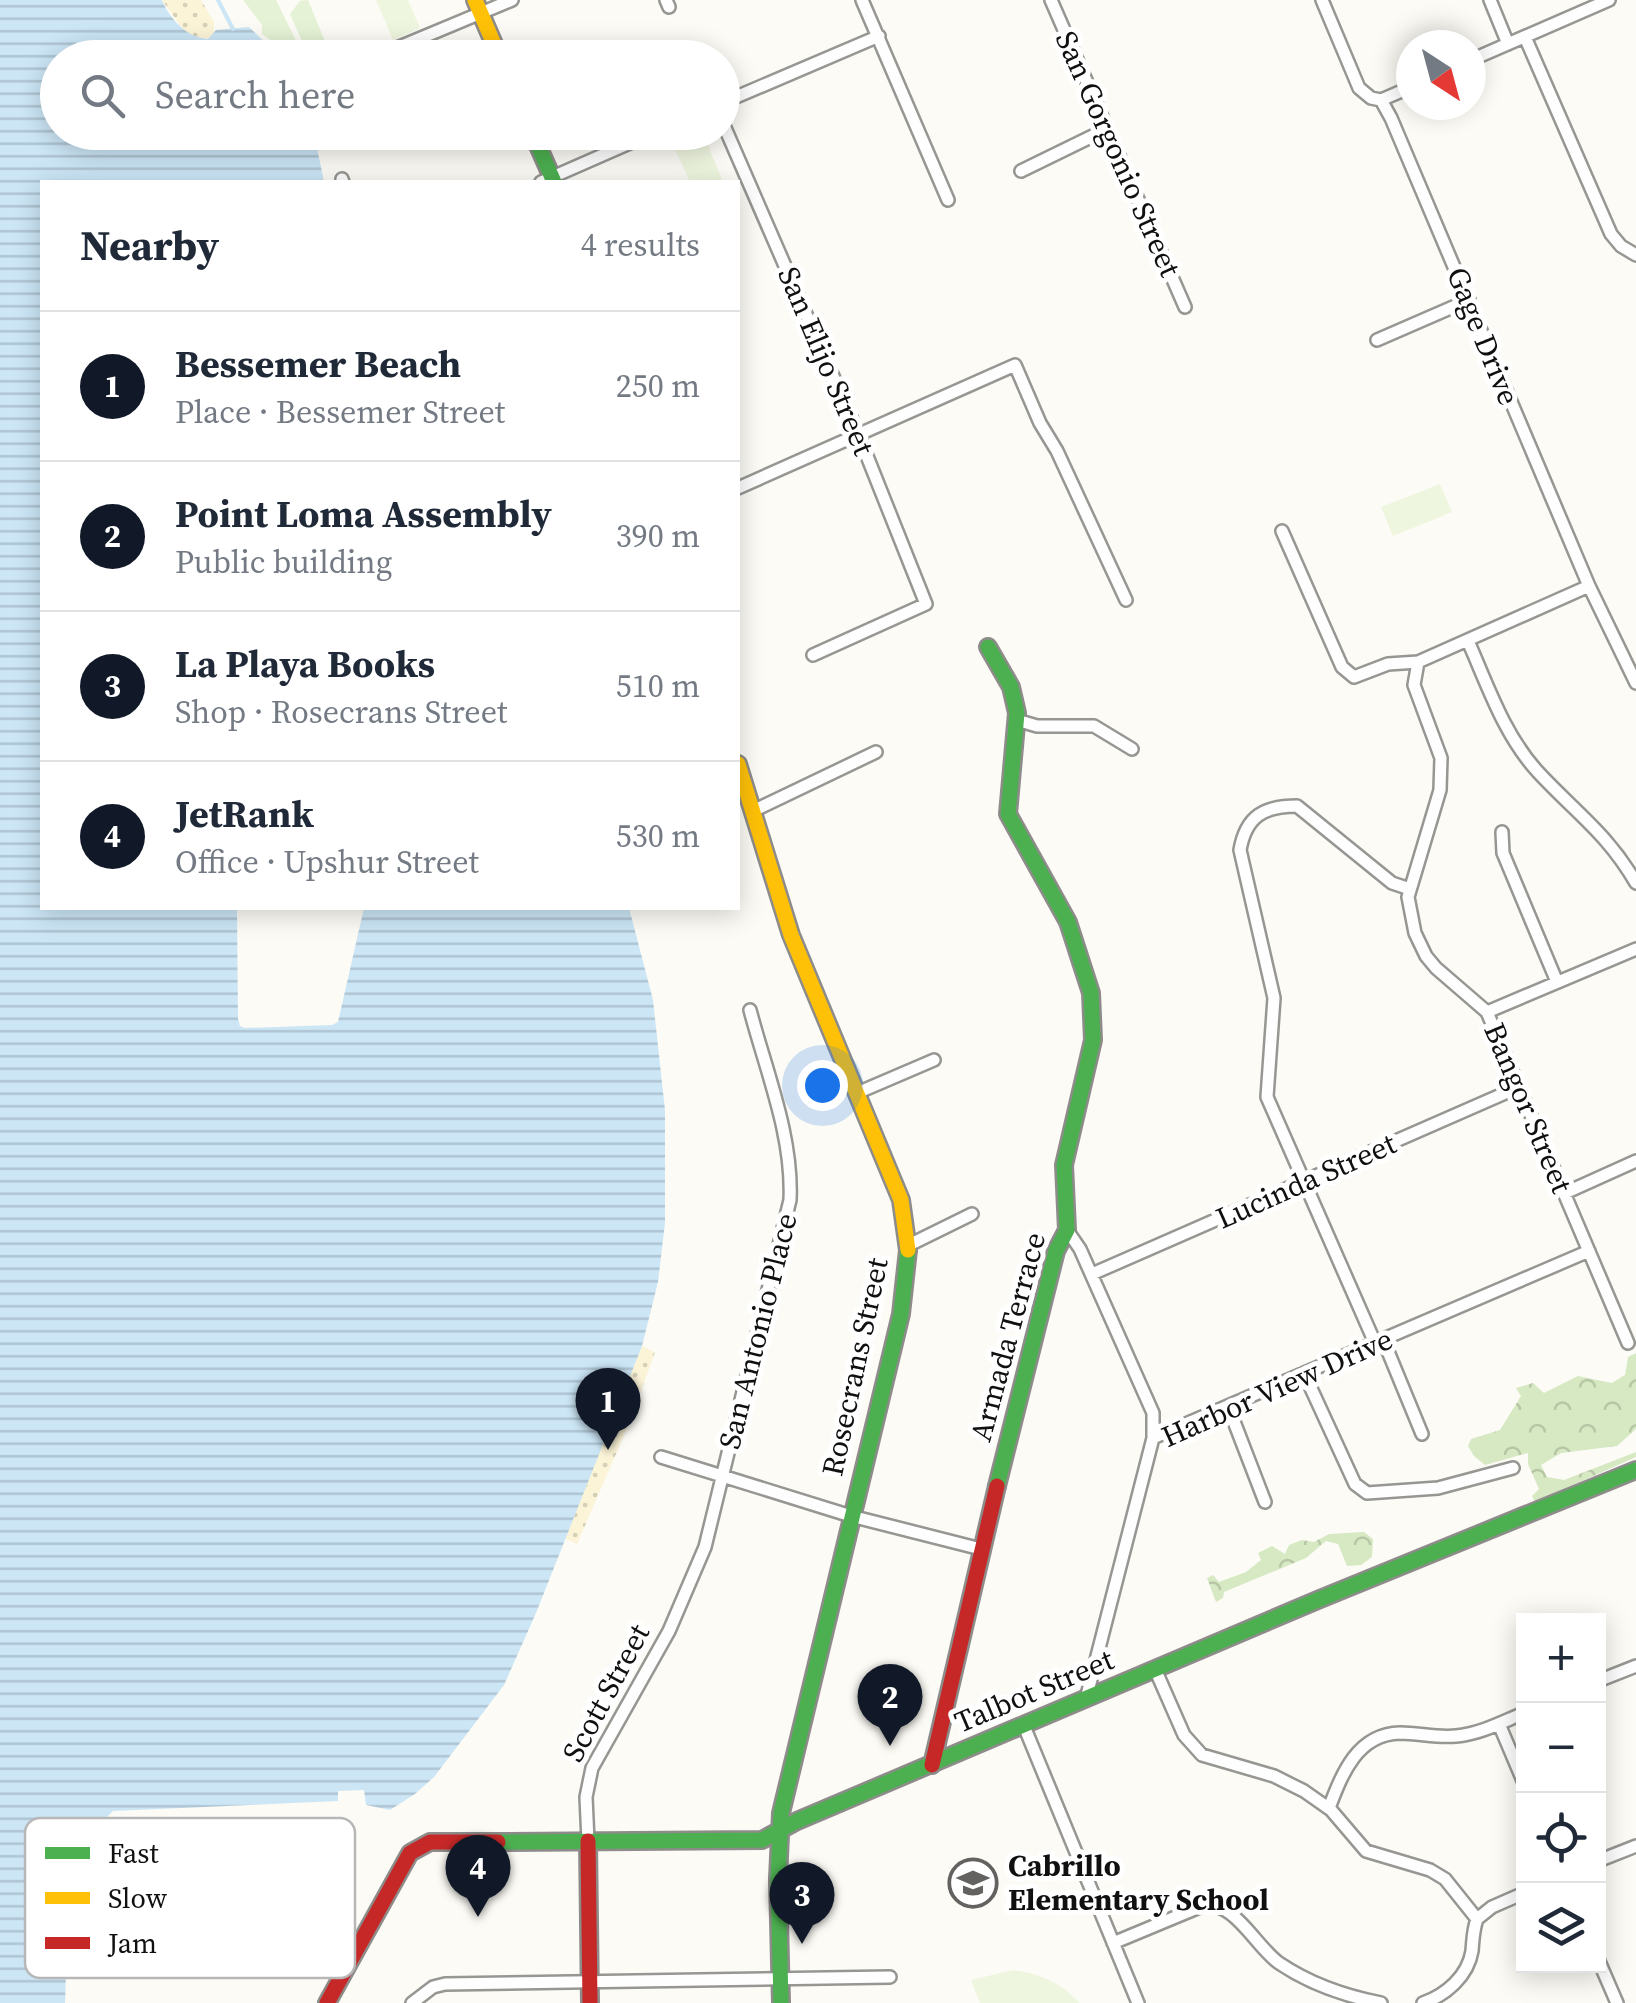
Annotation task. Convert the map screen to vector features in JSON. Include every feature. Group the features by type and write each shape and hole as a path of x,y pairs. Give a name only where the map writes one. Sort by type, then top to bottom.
{"street":[{"path":"410,40 478,7 512,0"},
{"path":"862,0 948,200"},
{"name":"San Gorgonio Street","path":"1051,0 1185,307"},
{"name":"Gage Drive","path":"1322,0 1359,88 1370,98 1381,100 1590,586 1636,683"},
{"path":"1490,0 1508,44"},
{"path":"1486,54 1609,0"},
{"path":"478,7 492,40"},
{"path":"740,95 879,36"},
{"path":"1524,37 1611,234 1636,255"},
{"path":"1381,100 1396,94"},
{"path":"1020,171 1107,130"},
{"path":"538,150 549,180"},
{"path":"551,180 616,150"},
{"name":"San Elijo Street","path":"735,150 860,436 926,604 813,655"},
{"path":"1377,340 1469,300"},
{"path":"740,487 1015,364 1126,600"},
{"path":"1282,530 1342,667 1354,678 1388,664 1418,662 1590,586"},
{"path":"1468,641 1517,746 1538,772 1593,823 1636,883"},
{"name":"Armada Terrace","path":"932,1765 981,1549 1056,1251 1067,1230 1064,1165 1093,1040 1091,993 1068,922 1008,814 1006,797 1020,721 1012,684 988,647"},
{"name":"Bangor Street","path":"1418,662 1414,686 1441,758 1440,790 1408,897 1415,933 1426,956 1488,1012 1628,1343"},
{"path":"1020,721 1037,726 1094,726 1132,749"},
{"path":"753,811 876,752"},
{"name":"Rosecrans Street","path":"740,770 791,935 893,1178 909,1246 902,1314 790,1769 779,1830 781,2003"},
{"path":"1410,889 1392,882 1298,806 1279,806 1252,818 1244,829 1240,850 1274,998 1267,1097 1375,1343 1387,1350 1422,1434"},
{"path":"1502,832 1503,853 1557,982"},
{"path":"1488,1012 1636,949"},
{"name":"San Antonio Place","path":"722,1477 790,1200 791,1176 784,1136 750,1010"},
{"path":"857,1093 934,1060"},
{"name":"Lucinda Street","path":"1092,1274 1519,1088"},
{"path":"1565,1194 1636,1162"},
{"path":"909,1246 972,1214"},
{"path":"1067,1230 1092,1274 1153,1413 1153,1438"},
{"name":"Harbor View Drive","path":"1086,1699 1153,1438 1589,1250"},
{"path":"1304,1373 1355,1484 1367,1493 1438,1488 1513,1468"},
{"path":"1228,1406 1265,1502"},
{"path":"660,1457 851,1516 981,1549"},
{"name":"Talbot Street","path":"355,1953 410,1854 430,1842 762,1840 1155,1669 1636,1470"},
{"name":"Scott Street","path":"590,2003 586,1798 592,1768 686,1598 705,1547 722,1477"},
{"path":"1606,1679 1636,1666"},
{"path":"1155,1669 1184,1735 1202,1755 1296,1786 1329,1808 1366,1851 1430,1870 1445,1879 1478,1918"},
{"path":"1329,1808 1345,1769 1358,1751 1373,1741 1395,1734 1465,1735 1516,1716"},
{"path":"1498,1724 1516,1765"},
{"path":"1024,1726 1138,2003"},
{"path":"1606,1858 1636,1846"},
{"path":"1423,2003 1441,1995 1462,1974 1470,1960 1478,1918 1516,1897"},
{"path":"1113,1943 1214,1904 1231,1913 1260,1948 1288,1969 1337,1992 1381,2003"},
{"path":"1604,1973 1617,2003"},
{"path":"412,2003 433,1987 445,1984 890,1976"},
{"name":"Talbot Street","path":"327,2003 341,1978"}],"green space":[{"path":"243,0 276,0 296,40 271,40 262,34 262,25"},
{"path":"308,0 324,40 301,40 290,14 300,1"},
{"path":"376,0 408,0 420,28 393,40"},
{"path":"675,150 710,150 722,180 689,180"},
{"path":"1440,484 1452,512 1393,536 1381,507"},
{"path":"1636,1353 1636,1429 1617,1446 1561,1453 1541,1465 1547,1477 1564,1480 1636,1452 1636,1457 1535,1502 1532,1496 1539,1489 1528,1464 1528,1453 1485,1465 1468,1446 1471,1439 1500,1430 1521,1396 1516,1388 1533,1383 1544,1393 1578,1376 1612,1383 1625,1375 1628,1357"},
{"path":"1364,1532 1373,1539 1372,1557 1361,1565 1347,1566 1338,1544 1326,1541 1306,1558 1224,1592 1216,1602 1207,1578 1213,1575 1219,1582 1246,1572 1261,1560 1258,1553 1272,1546 1285,1554 1289,1545 1302,1540 1314,1542 1329,1534"},
{"path":"1013,1970 1050,1980 1080,2003 980,2003 971,1980"}],"sand":[{"path":"162,0 201,0 214,22 214,37 198,39 184,31"},
{"path":"642,1346 655,1352 577,1544 564,1538"}],"water":[{"path":"0,0 162,0 180,26 200,38 208,39 216,30 249,27 262,40 40,40 40,150 317,150 324,180 40,180 40,910 237,910 238,1019 245,1028 338,1022 364,910 630,910 653,1000 665,1110 665,1223 658,1282 642,1346 536,1613 504,1685 434,1777 390,1810 366,1805 364,1790 338,1791 338,1801 113,1811 107,1817 25,1818 25,1978 66,1978 65,2003 0,2003"}],"waterway":[{"path":"218,0 233,29"}],"traffic: fast":[{"path":"540,150 553,180"},
{"path":"988,647 1011,687 1017,713 1008,814 1068,922 1091,993 1093,1040 1064,1165 1067,1230 1056,1251 997,1486"},
{"path":"781,2003 781,1813 901,1314 908,1250"},
{"path":"498,1842 762,1840 797,1821 1320,1599 1636,1470"}],"traffic: slow":[{"path":"475,0 492,40"},
{"path":"740,770 791,935 901,1200 908,1250"}],"traffic: jam":[{"path":"932,1765 997,1486"},
{"path":"588,1841 590,2003"},
{"path":"355,1952 410,1853 430,1842 498,1842"},
{"path":"327,2003 341,1978"}],"place":[{"name":"Bessemer Beach","path":"608,1450"},
{"name":"Point Loma Assembly","path":"890,1746"},
{"name":"Cabrillo Elementary School","path":"973,1883"},
{"name":"JetRank","path":"478,1917"},
{"name":"La Playa Books","path":"802,1944"}]}
